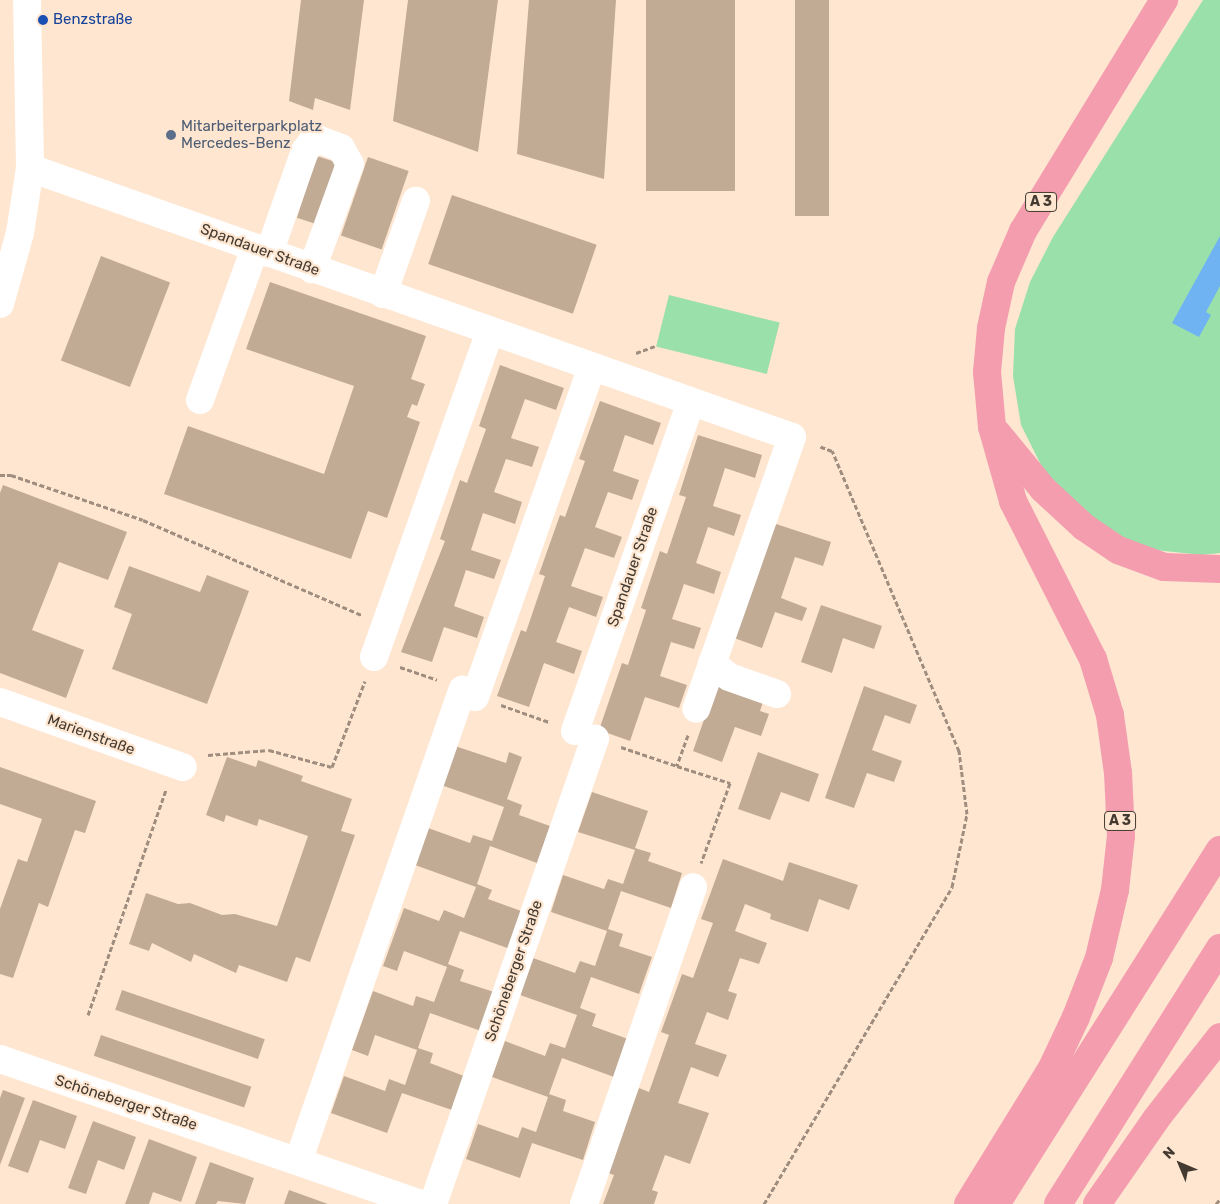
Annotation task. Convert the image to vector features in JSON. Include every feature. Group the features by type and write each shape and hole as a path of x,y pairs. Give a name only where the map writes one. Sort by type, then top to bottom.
{"highway":[{"name":"A 3","path":"968,1204 1052,1068 1076,1017 1099,958 1116,890 1121,836 1118,773 1110,715 1093,659 1013,501 992,427 986,372 1001,282 1023,231 1164,0"},
{"path":"992,427 1043,489 1084,527 1118,550 1164,567 1220,569"},
{"path":"996,1204 1220,850"},
{"path":"1058,1204 1220,948"},
{"path":"1097,1204 1156,1119 1220,1037"}],"street":[{"path":"0,304 20,232 30,168 27,0"},
{"path":"200,400 305,151 311,143 320,140 341,148 350,164 312,269"},
{"name":"Spandauer Straße","path":"30,168 591,369 792,437"},
{"path":"384,294 416,201"},
{"path":"374,657 490,332"},
{"path":"299,1159 469,693 591,369"},
{"name":"Spandauer Straße","path":"585,735 691,402"},
{"path":"696,709 792,437"},
{"path":"712,663 729,677 777,694"},
{"name":"Marienstraße","path":"0,702 179,766"},
{"name":"Schöneberger Straße","path":"433,1204 585,735"},
{"path":"584,1204 693,887"},
{"name":"Schöneberger Straße","path":"0,1059 299,1159 422,1204"}],"path":[{"path":"764,1204 952,888 967,814 959,751 832,450 792,437"},
{"path":"0,475 11,475 142,520 385,626"},
{"path":"693,887 730,782 677,766 696,709"},
{"path":"88,1015 179,766"},
{"path":"1216,1204 1220,1199"}],"green space":[{"path":"1203,0 1220,0 1220,553 1202,555 1155,550 1110,532 1071,505 1042,467 1021,425 1013,376 1015,329 1030,282 1053,237"},
{"path":"669,295 780,323 767,374 656,346"}],"water":[{"path":"1220,236 1220,286 1206,312 1211,315 1199,337 1172,323"}],"building":[{"path":"301,0 364,0 350,110 315,98 313,110 289,101"},
{"path":"408,0 498,0 478,152 393,121"},
{"path":"529,0 616,0 604,179 517,154"},
{"path":"646,0 735,0 735,191 646,191"},
{"path":"795,0 829,0 829,216 795,216"},
{"path":"317,156 336,162 316,224 297,218"},
{"path":"368,157 409,171 382,249 341,235"},
{"path":"452,195 597,245 573,314 428,264"},
{"path":"101,256 170,283 130,387 61,361"},
{"path":"270,282 426,336 411,379 425,384 417,406 412,404 407,417 420,422 387,518 368,511 351,559 164,494 188,426 324,474 354,386 246,349"},
{"path":"500,365 564,388 556,410 525,399 511,438 539,447 532,467 506,459 494,492 522,502 515,524 483,513 471,550 501,560 494,579 466,570 454,606 484,617 477,638 444,627 432,662 401,652 445,541 440,539 460,480 467,483 486,429 479,426"},
{"path":"600,401 661,423 653,445 625,435 613,471 639,480 632,500 608,492 595,527 622,537 614,558 585,548 571,586 603,597 596,617 569,607 556,642 582,651 574,674 544,663 529,707 497,696 521,630 526,632 545,576 539,574 560,515 565,517 585,461 579,459"},
{"path":"698,435 762,455 755,478 725,468 713,506 741,515 734,536 708,527 696,563 721,572 714,594 684,584 672,619 701,628 694,649 671,642 660,676 687,685 679,708 645,697 630,741 599,730 622,663 628,665 646,610 641,608 660,551 667,554 686,497 679,495"},
{"path":"3,485 127,532 108,580 59,562 32,630 84,650 66,698 0,673 0,493"},
{"path":"773,523 831,542 823,566 795,557 781,598 807,608 802,621 775,612 762,648 734,638"},
{"path":"129,566 200,592 207,575 249,591 207,704 112,669 132,614 114,607"},
{"path":"821,605 882,626 874,649 843,638 832,673 801,662"},
{"path":"718,680 765,696 760,711 769,714 761,736 735,727 722,762 693,751"},
{"path":"864,686 917,705 910,724 885,715 872,750 902,761 894,782 867,773 854,808 825,798"},
{"path":"455,746 506,763 509,752 522,757 507,799 522,805 519,815 550,826 537,863 490,846 477,884 492,890 488,899 524,912 510,949 460,931 448,964 464,970 460,981 494,992 481,1031 430,1013 418,1048 433,1053 430,1063 464,1076 452,1110 402,1093 387,1133 331,1113 344,1076 385,1091 389,1079 405,1085 417,1050 375,1035 368,1056 352,1050 373,991 413,1006 416,996 434,1002 447,967 404,951 397,971 383,966 404,908 439,921 444,910 464,918 476,887 415,865 428,828 470,843 473,835 492,841 504,807 441,785"},
{"path":"758,752 819,774 809,802 781,792 770,820 738,809"},
{"path":"227,757 256,767 258,760 303,776 301,781 352,799 341,831 355,835 310,962 296,957 287,982 239,965 236,973 194,954 191,962 152,943 149,951 129,944 146,893 178,904 190,903 222,915 235,914 277,926 308,836 259,819 257,826 226,815 224,822 206,815"},
{"path":"0,767 96,801 85,833 75,830 48,907 39,903 13,978 0,974 0,909 18,859 27,862 42,819 0,804"},
{"path":"592,792 648,811 635,848 651,853 648,861 682,873 671,908 621,891 608,929 623,934 619,946 652,957 639,994 591,977 580,1008 596,1014 592,1026 628,1039 614,1077 562,1058 549,1094 566,1100 563,1111 595,1122 583,1160 532,1143 520,1178 466,1159 478,1124 518,1138 522,1127 536,1132 548,1097 492,1077 505,1041 545,1056 550,1043 565,1048 577,1015 520,995 533,958 575,973 580,961 595,966 607,931 551,912 563,875 604,889 608,879 623,884 635,850 578,832"},
{"path":"723,859 783,881 789,862 858,885 849,910 819,899 808,932 770,919 771,914 745,904 735,931 767,943 759,964 740,958 728,991 737,994 728,1020 707,1012 695,1044 727,1055 718,1077 691,1067 678,1103 709,1113 690,1164 665,1155 652,1190 658,1192 654,1204 603,1204 614,1175 608,1173 639,1088 649,1092 669,1035 661,1032 682,974 693,978 713,923 701,919"},
{"path":"122,990 265,1039 258,1059 115,1010"},
{"path":"101,1035 251,1087 244,1108 94,1056"},
{"path":"3,1090 25,1098 0,1165 0,1098"},
{"path":"33,1100 77,1116 65,1149 40,1140 28,1173 8,1166"},
{"path":"93,1121 136,1137 124,1170 98,1160 86,1194 68,1188"},
{"path":"149,1139 197,1157 181,1202 153,1192 149,1204 125,1204"},
{"path":"210,1162 254,1178 245,1204 218,1201 216,1204 195,1204"},
{"path":"289,1190 328,1204 284,1204"}],"place":[{"name":"Benzstraße","path":"43,20"},
{"name":"Mitarbeiterparkplatz Mercedes-Benz","path":"171,135"}]}
